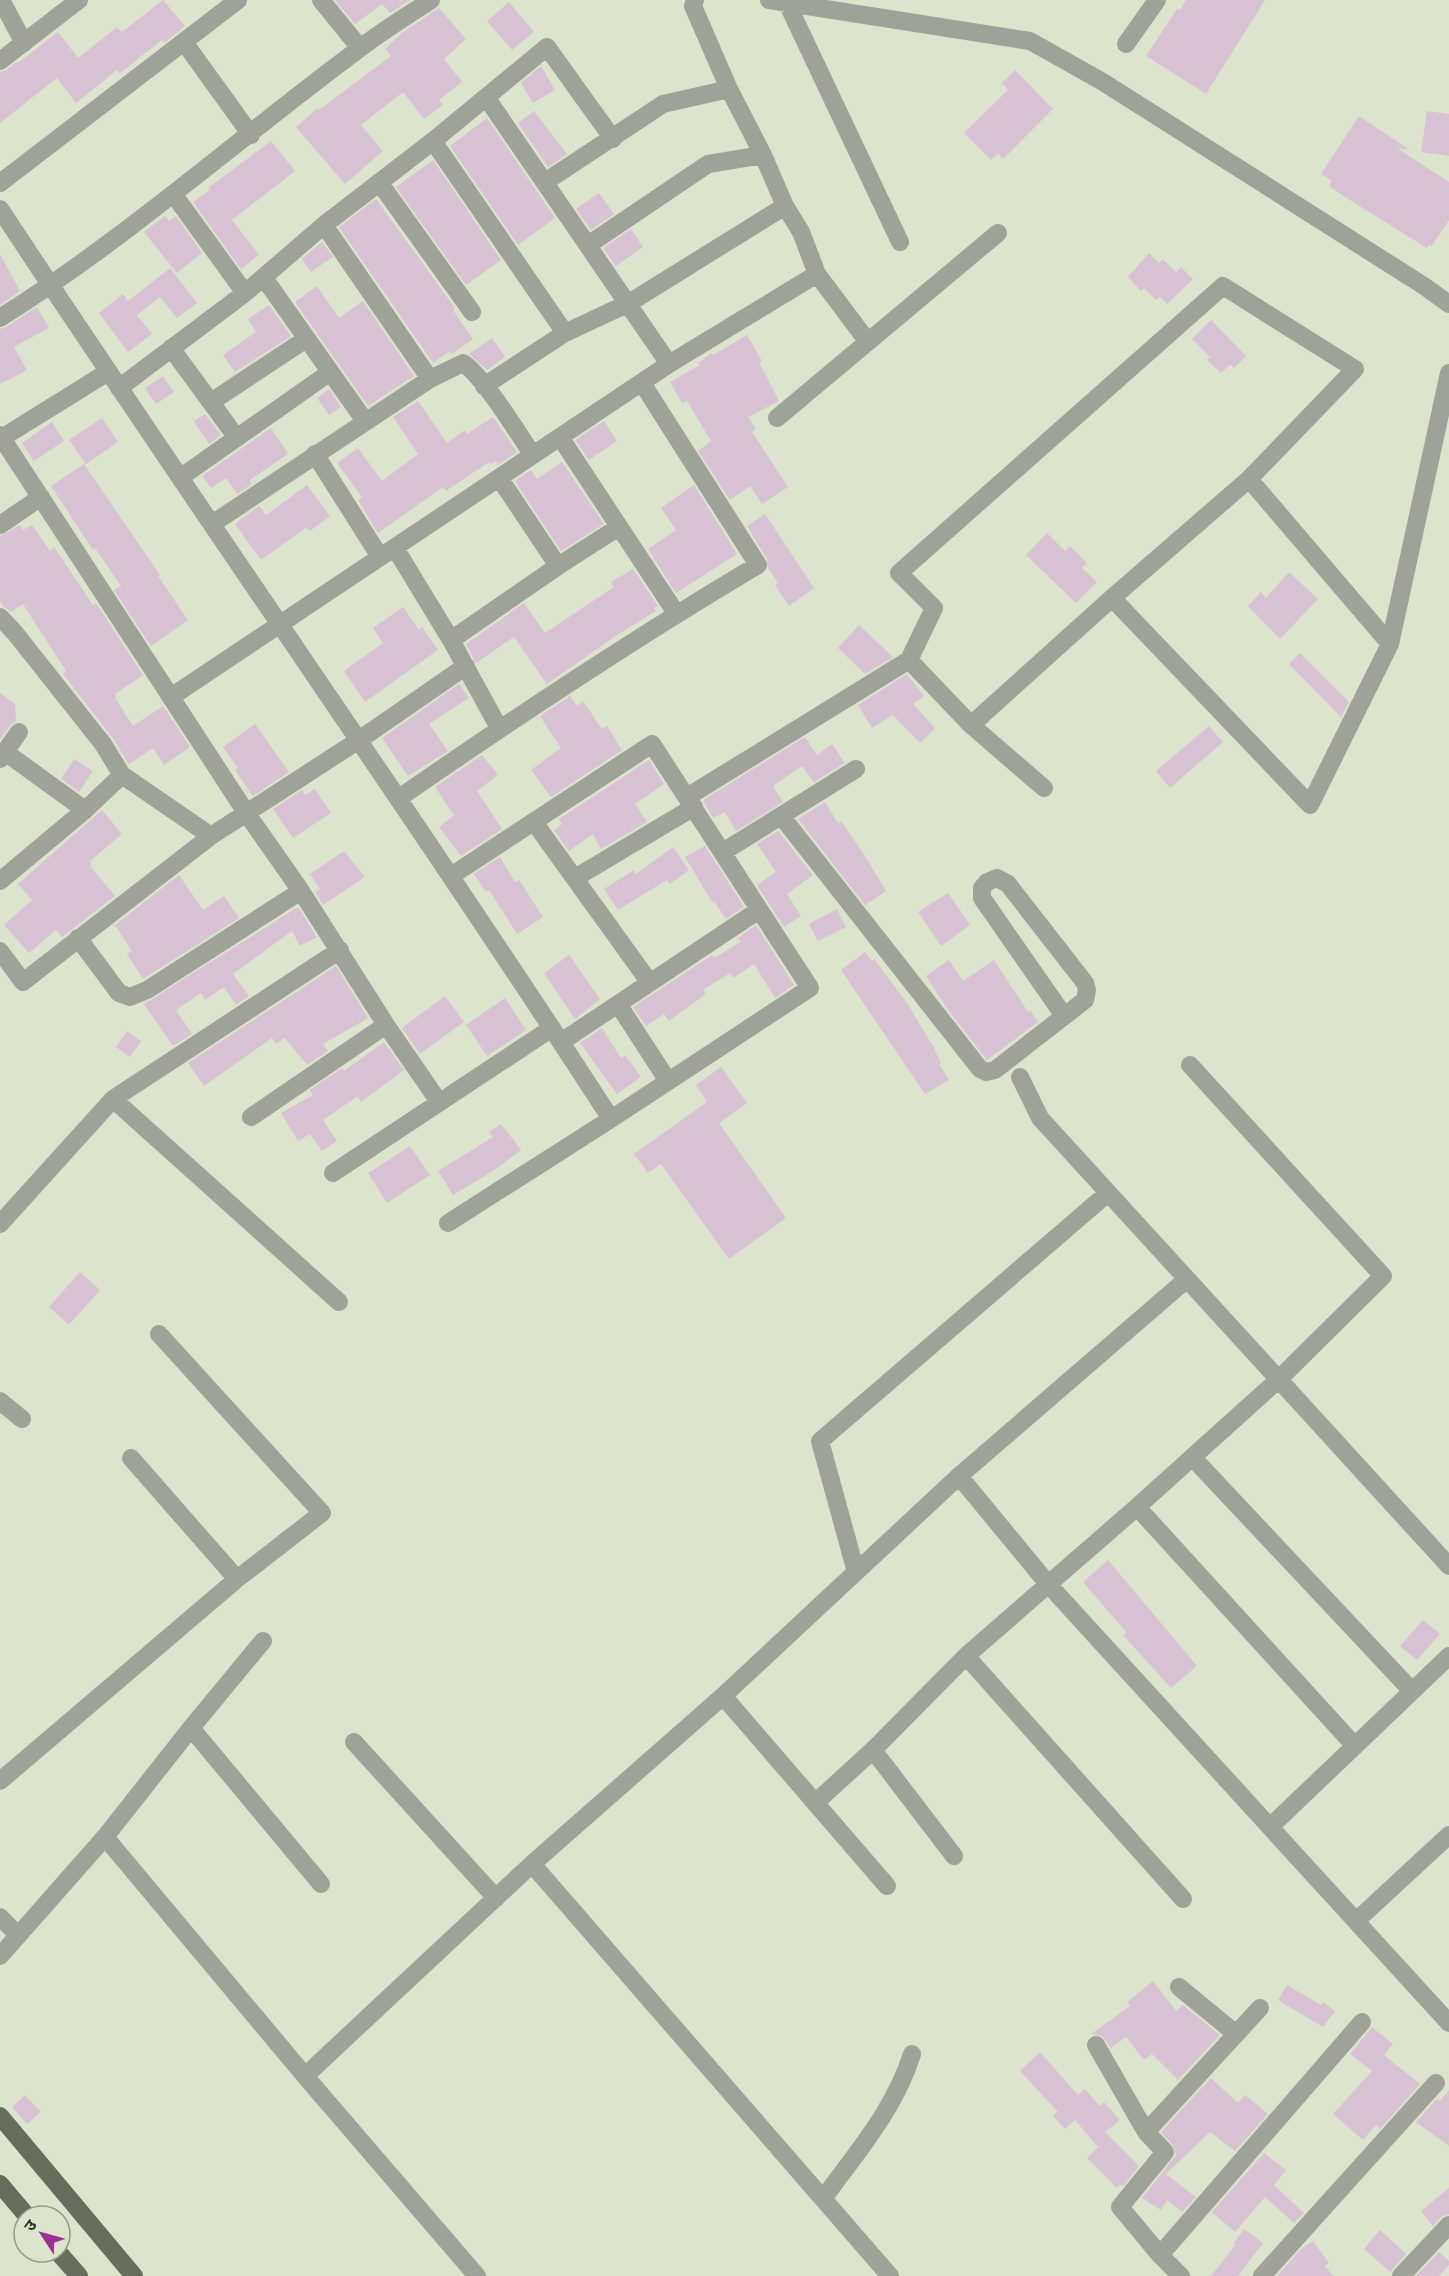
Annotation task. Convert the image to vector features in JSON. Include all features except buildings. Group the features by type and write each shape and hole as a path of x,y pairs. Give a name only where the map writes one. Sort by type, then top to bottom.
{"main road":[{"path":"0,2116 134,2276"},
{"path":"0,2184 17,2204"},
{"path":"68,2264 79,2276"}],"street":[{"path":"1,0 24,43"},
{"path":"0,61 80,0"},
{"path":"0,183 238,0"},
{"path":"321,0 360,48"},
{"path":"0,318 51,286 174,195 360,48 431,0"},
{"path":"695,0 693,6 729,89 763,155 785,206 801,232 817,274 868,342"},
{"path":"769,0 1030,41 1103,82 1449,304"},
{"path":"1126,44 1157,0"},
{"path":"787,3 900,243"},
{"path":"184,42 251,135"},
{"path":"119,388 264,278 324,225 433,141 547,47 613,138"},
{"path":"545,182 663,104 729,89"},
{"path":"486,97 669,364"},
{"path":"433,141 565,333"},
{"path":"588,245 708,164 763,155"},
{"path":"379,182 472,312"},
{"path":"174,195 245,293"},
{"path":"484,386 565,333 628,303 785,206"},
{"path":"0,209 108,372 399,798 611,1119"},
{"path":"324,225 430,379"},
{"path":"777,418 998,233"},
{"path":"171,697 669,364 817,274"},
{"path":"264,278 365,421"},
{"path":"575,878 909,660 934,608 899,573 1223,286 1355,369 1249,479 971,725"},
{"path":"211,402 306,339"},
{"path":"171,348 237,438"},
{"path":"212,524 430,379 463,363 484,386 533,455"},
{"path":"108,372 1,438 247,814 340,950 386,1025 439,1102"},
{"path":"181,477 329,373"},
{"path":"1112,598 1310,805 1390,644 1449,373"},
{"path":"399,798 500,728 676,614 758,565 642,383"},
{"path":"560,437 676,614"},
{"path":"315,454 451,640 500,728"},
{"path":"500,479 558,566"},
{"path":"1249,479 1390,644"},
{"path":"0,525 41,497"},
{"path":"451,640 619,527"},
{"path":"0,617 103,744 122,775 211,836"},
{"path":"909,660 971,725 1044,788"},
{"path":"0,951 22,982 211,836 359,740 466,666"},
{"path":"19,732 2,756 85,810"},
{"path":"448,1223 810,988 652,744 451,876"},
{"path":"723,852 856,769"},
{"path":"0,881 85,810 122,775"},
{"path":"782,817 980,1069 986,1072 996,1070 1085,1000 1087,990 1085,983 1008,884 997,878 987,882 982,888 982,898 1064,1016"},
{"path":"534,822 650,983"},
{"path":"78,938 119,993 130,997 147,990 301,891"},
{"path":"333,1173 439,1102 557,1035 618,1004 759,910"},
{"path":"0,1224 113,1099 340,950"},
{"path":"618,1004 668,1081"},
{"path":"251,1117 386,1025"},
{"path":"815,1803 873,1750 966,1656 1193,1458 1279,1379 1383,1276 1190,1065"},
{"path":"1020,1077 1040,1118 1449,1566"},
{"path":"113,1099 339,1302"},
{"path":"856,1572 820,1441 1108,1193"},
{"path":"305,2076 532,1864 723,1696 958,1476 1187,1279"},
{"path":"0,1781 237,1580 322,1513 159,1334"},
{"path":"0,1401 22,1419"},
{"path":"131,1458 237,1580"},
{"path":"1193,1458 1412,1692"},
{"path":"958,1476 1048,1584 1449,2023"},
{"path":"1137,1508 1355,1746"},
{"path":"0,1956 105,1837 263,1641"},
{"path":"966,1656 1183,1899"},
{"path":"1271,1826 1449,1656"},
{"path":"723,1696 887,1886"},
{"path":"191,1728 321,1884"},
{"path":"354,1742 496,1898"},
{"path":"873,1750 954,1856"},
{"path":"1356,1921 1449,1835"},
{"path":"105,1837 305,2076 477,2276"},
{"path":"532,1864 890,2276"},
{"path":"0,1917 18,1935"},
{"path":"1179,1987 1236,2034"},
{"path":"1146,2132 1260,2007"},
{"path":"1160,2255 1362,2022"},
{"path":"1096,2045 1146,2132 1165,2151 1120,2207 1160,2255 1181,2276"},
{"path":"823,2199 884,2112 905,2074 912,2054"},
{"path":"1262,2276 1436,2084"},
{"path":"1401,2276 1449,2225"}]}
